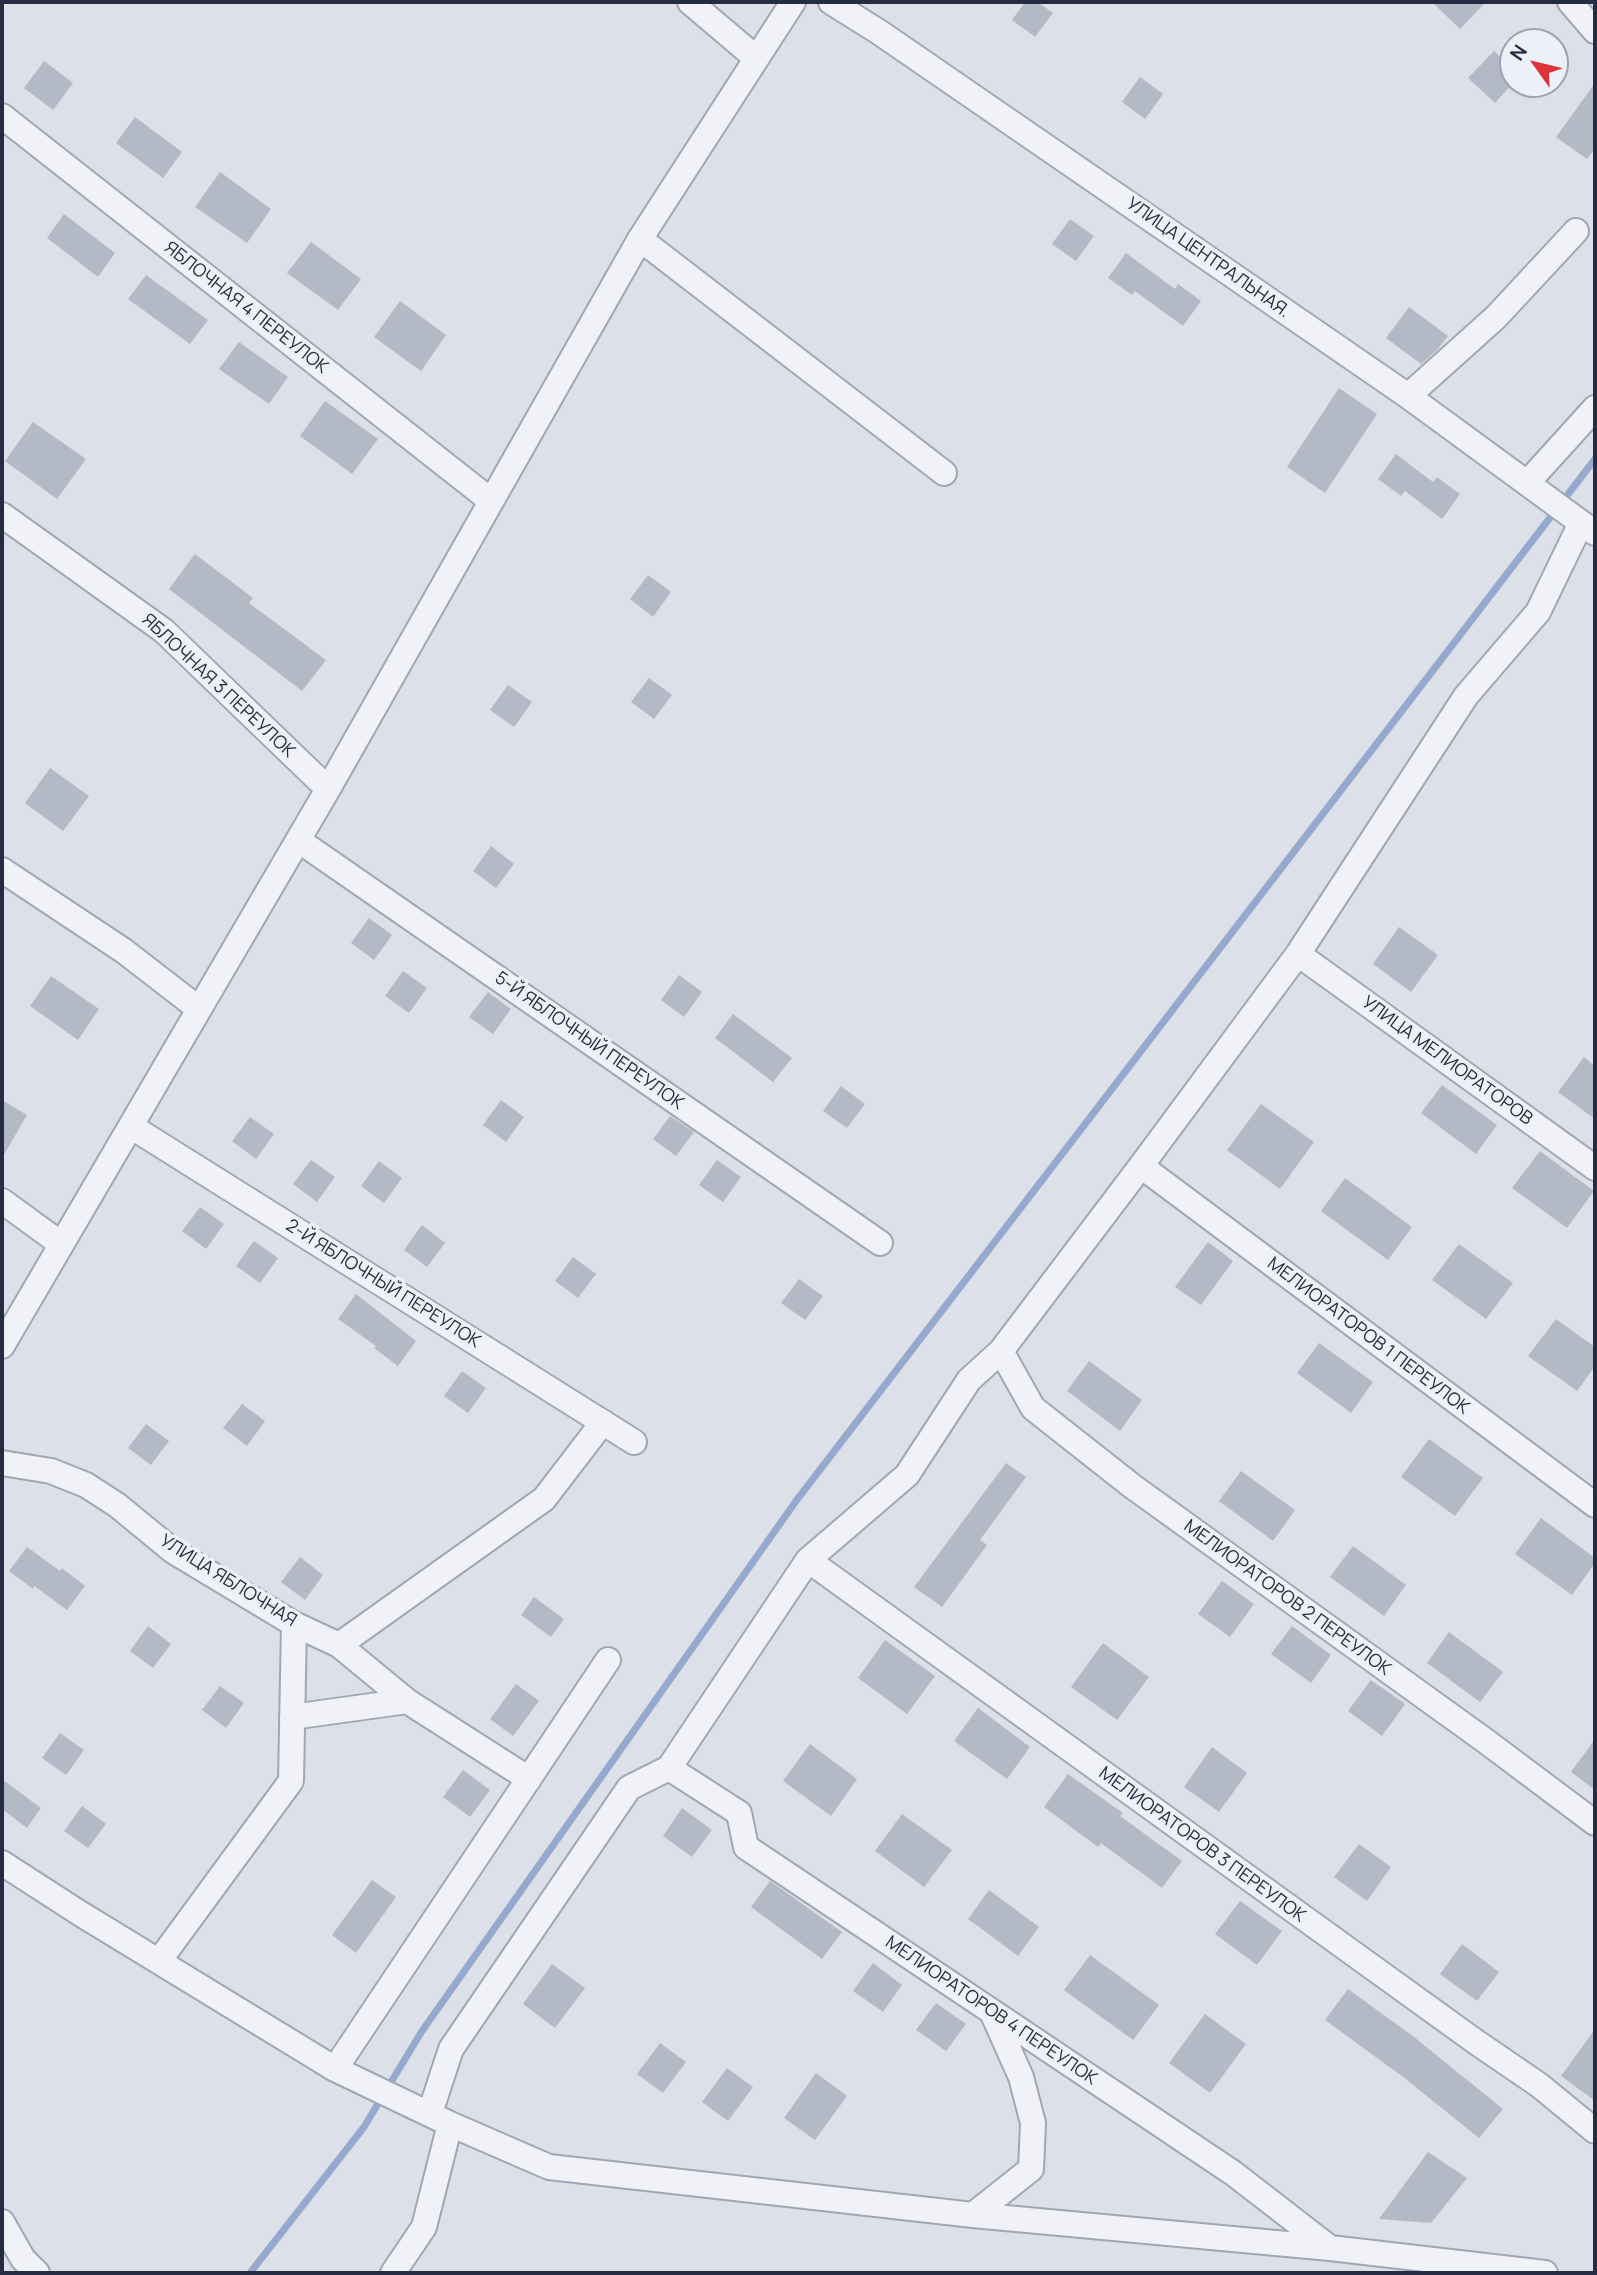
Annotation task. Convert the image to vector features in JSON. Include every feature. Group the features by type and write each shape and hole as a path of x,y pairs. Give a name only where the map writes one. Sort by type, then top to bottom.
{"street":[{"path":"690,2 757,58"},
{"path":"2,1346 328,789 640,239 793,2"},
{"name":"УЛИЦА ЦЕНТРАЛЬНАЯ.","path":"831,2 879,32 1408,396 1588,528"},
{"path":"1570,2 1595,31"},
{"name":"ЯБЛОЧНАЯ 4 ПЕРЕУЛОК","path":"2,116 490,500"},
{"path":"1408,396 1496,317 1576,231"},
{"path":"640,239 944,473"},
{"path":"1528,482 1595,408"},
{"name":"ЯБЛОЧНАЯ 3 ПЕРЕУЛОК","path":"2,515 164,631 328,789"},
{"path":"393,2273 424,2227 451,2049 621,1799 629,1788 669,1768 808,1560 907,1475 969,1380 1001,1352 1298,954 1466,696 1538,612 1588,528"},
{"name":"5-Й ЯБЛОЧНЫЙ ПЕРЕУЛОК","path":"298,840 880,1243"},
{"path":"2,870 124,951 199,1009"},
{"name":"УЛИЦА МЕЛИОРАТОРОВ","path":"1298,954 1595,1168"},
{"name":"2-Й ЯБЛОЧНЫЙ ПЕРЕУЛОК","path":"132,1127 634,1442"},
{"name":"МЕЛИОРАТОРОВ 1 ПЕРЕУЛОК","path":"1141,1167 1595,1505"},
{"path":"2,1201 61,1244"},
{"name":"МЕЛИОРАТОРОВ 2 ПЕРЕУЛОК","path":"1001,1352 1033,1408 1132,1486 1595,1823"},
{"path":"339,1645 544,1499 603,1422"},
{"name":"УЛИЦА ЯБЛОЧНАЯ","path":"2,1463 51,1471 86,1485 117,1505 173,1550 294,1624 339,1645 408,1701 528,1779"},
{"name":"МЕЛИОРАТОРОВ 3 ПЕРЕУЛОК","path":"808,1560 1539,2085 1595,2131"},
{"path":"159,1961 291,1781 294,1624"},
{"path":"335,2068 608,1660"},
{"path":"292,1717 408,1701"},
{"name":"МЕЛИОРАТОРОВ 4 ПЕРЕУЛОК","path":"669,1768 739,1813 746,1847 1233,2173 1330,2248"},
{"path":"2,1863 335,2068 549,2167 973,2215 1330,2248 1545,2273"},
{"path":"973,2215 1031,2169 1033,2123 1021,2077 992,2011"},
{"path":"2,2222 23,2259 37,2273"}],"building":[{"path":"1025,2 1038,2 1053,13 1035,37 1012,20"},
{"path":"1432,2 1486,2 1460,29"},
{"path":"1494,51 1499,56 1500,98 1495,103 1468,78"},
{"path":"44,61 73,83 53,110 24,88"},
{"path":"1140,77 1163,94 1145,119 1122,102"},
{"path":"1595,83 1595,148 1587,159 1556,137"},
{"path":"135,117 182,152 163,178 116,143"},
{"path":"220,172 271,209 247,243 195,207"},
{"path":"64,214 115,253 98,277 47,238"},
{"path":"1070,219 1094,236 1076,261 1052,244"},
{"path":"311,242 361,279 338,310 287,273"},
{"path":"1126,253 1175,289 1178,284 1201,301 1183,326 1135,291 1132,295 1108,278"},
{"path":"146,275 208,320 190,344 128,299"},
{"path":"400,301 446,335 421,371 374,337"},
{"path":"1409,307 1448,336 1421,364 1386,338"},
{"path":"239,342 288,377 269,404 219,369"},
{"path":"1339,388 1377,414 1325,493 1287,467"},
{"path":"325,401 378,439 352,474 300,436"},
{"path":"33,422 86,459 57,499 5,461"},
{"path":"1396,454 1433,482 1437,477 1460,494 1442,519 1405,491 1401,496 1378,479"},
{"path":"195,554 253,598 249,603 326,660 302,691 169,589"},
{"path":"648,575 671,592 653,617 630,599"},
{"path":"649,678 672,695 654,719 631,702"},
{"path":"508,685 532,702 514,727 490,710"},
{"path":"50,768 89,796 63,831 25,803"},
{"path":"491,846 514,864 496,888 473,871"},
{"path":"369,918 392,935 374,960 351,943"},
{"path":"1399,927 1438,955 1411,992 1373,964"},
{"path":"403,971 427,988 409,1013 385,996"},
{"path":"679,975 702,992 684,1017 661,1000"},
{"path":"51,976 99,1009 78,1040 30,1006"},
{"path":"488,992 511,1009 493,1034 469,1017"},
{"path":"733,1014 792,1058 773,1082 715,1038"},
{"path":"1584,1057 1595,1066 1595,1119 1558,1092"},
{"path":"1442,1085 1497,1125 1476,1154 1421,1113"},
{"path":"841,1086 865,1104 847,1128 823,1111"},
{"path":"2,1100 27,1115 2,1158"},
{"path":"501,1100 524,1117 506,1142 483,1125"},
{"path":"1261,1104 1314,1142 1280,1189 1227,1150"},
{"path":"670,1116 694,1132 676,1156 653,1139"},
{"path":"250,1117 274,1134 256,1159 232,1141"},
{"path":"1540,1151 1594,1191 1567,1228 1512,1188"},
{"path":"311,1160 335,1177 317,1202 293,1184"},
{"path":"717,1160 741,1177 723,1202 699,1185"},
{"path":"379,1161 402,1178 384,1203 361,1186"},
{"path":"1345,1178 1412,1227 1388,1260 1321,1211"},
{"path":"200,1207 224,1224 206,1249 182,1231"},
{"path":"422,1225 445,1243 427,1267 404,1250"},
{"path":"254,1241 278,1258 260,1283 236,1266"},
{"path":"1208,1242 1233,1261 1201,1305 1175,1287"},
{"path":"1459,1244 1513,1283 1486,1319 1432,1280"},
{"path":"573,1257 596,1274 578,1298 555,1281"},
{"path":"799,1279 823,1296 805,1320 781,1303"},
{"path":"356,1294 416,1341 398,1366 374,1348 376,1346 338,1319"},
{"path":"1556,1319 1595,1347 1595,1366 1577,1391 1528,1356"},
{"path":"1319,1343 1373,1382 1351,1413 1297,1373"},
{"path":"1089,1361 1142,1400 1120,1431 1067,1391"},
{"path":"462,1371 486,1388 468,1413 444,1396"},
{"path":"242,1404 265,1421 247,1446 223,1428"},
{"path":"146,1424 169,1441 151,1465 128,1448"},
{"path":"1429,1439 1483,1478 1455,1516 1401,1477"},
{"path":"1006,1463 1026,1477 980,1540 987,1545 942,1607 914,1587"},
{"path":"1241,1471 1295,1510 1273,1541 1219,1501"},
{"path":"1541,1518 1595,1558 1595,1563 1572,1595 1515,1554"},
{"path":"1353,1546 1406,1585 1384,1616 1330,1577"},
{"path":"27,1547 60,1571 62,1568 85,1586 67,1610 9,1571"},
{"path":"300,1557 323,1575 305,1600 281,1582"},
{"path":"1222,1581 1254,1604 1230,1637 1198,1614"},
{"path":"534,1597 564,1619 551,1637 521,1615"},
{"path":"148,1626 171,1644 153,1668 130,1651"},
{"path":"1292,1626 1331,1655 1311,1683 1271,1654"},
{"path":"1449,1632 1503,1672 1480,1702 1427,1663"},
{"path":"885,1640 935,1676 907,1714 858,1678"},
{"path":"1103,1643 1149,1677 1117,1720 1071,1687"},
{"path":"1371,1680 1405,1704 1382,1736 1348,1711"},
{"path":"516,1684 539,1701 513,1736 490,1719"},
{"path":"220,1686 244,1703 226,1728 202,1710"},
{"path":"978,1708 1030,1747 1007,1779 954,1741"},
{"path":"60,1733 84,1750 66,1775 42,1758"},
{"path":"1595,1739 1595,1790 1571,1772"},
{"path":"810,1744 857,1779 831,1816 783,1781"},
{"path":"1212,1747 1247,1773 1219,1812 1184,1787"},
{"path":"463,1770 490,1790 470,1817 443,1797"},
{"path":"1068,1774 1123,1813 1120,1816 1182,1861 1162,1888 1101,1843 1098,1847 1044,1807"},
{"path":"2,1779 41,1808 27,1828 2,1809"},
{"path":"82,1806 106,1824 88,1848 64,1831"},
{"path":"682,1808 712,1830 692,1857 663,1836"},
{"path":"902,1814 952,1850 924,1887 875,1851"},
{"path":"1359,1844 1391,1867 1367,1901 1334,1877"},
{"path":"372,1880 396,1897 356,1953 332,1935"},
{"path":"770,1881 842,1932 822,1959 751,1907"},
{"path":"989,1890 1039,1927 1018,1956 968,1919"},
{"path":"1240,1901 1282,1931 1257,1965 1215,1934"},
{"path":"1462,1944 1499,1972 1477,2001 1440,1974"},
{"path":"1090,1955 1159,2005 1133,2040 1064,1990"},
{"path":"873,1963 902,1985 883,2012 853,1991"},
{"path":"552,1964 585,1988 555,2028 523,2004"},
{"path":"1348,1989 1414,2037 1503,2109 1479,2138 1403,2077 1325,2020"},
{"path":"936,2003 966,2024 946,2051 916,2030"},
{"path":"1205,2014 1246,2044 1210,2093 1169,2063"},
{"path":"1595,2029 1595,2101 1561,2076"},
{"path":"660,2043 686,2062 663,2093 637,2074"},
{"path":"727,2068 753,2087 728,2121 702,2102"},
{"path":"816,2073 847,2096 815,2140 784,2118"},
{"path":"1428,2152 1467,2178 1431,2223 1379,2219"}],"waterway":[{"path":"250,2273 364,2127 422,2031 796,1501 1595,459"}]}
